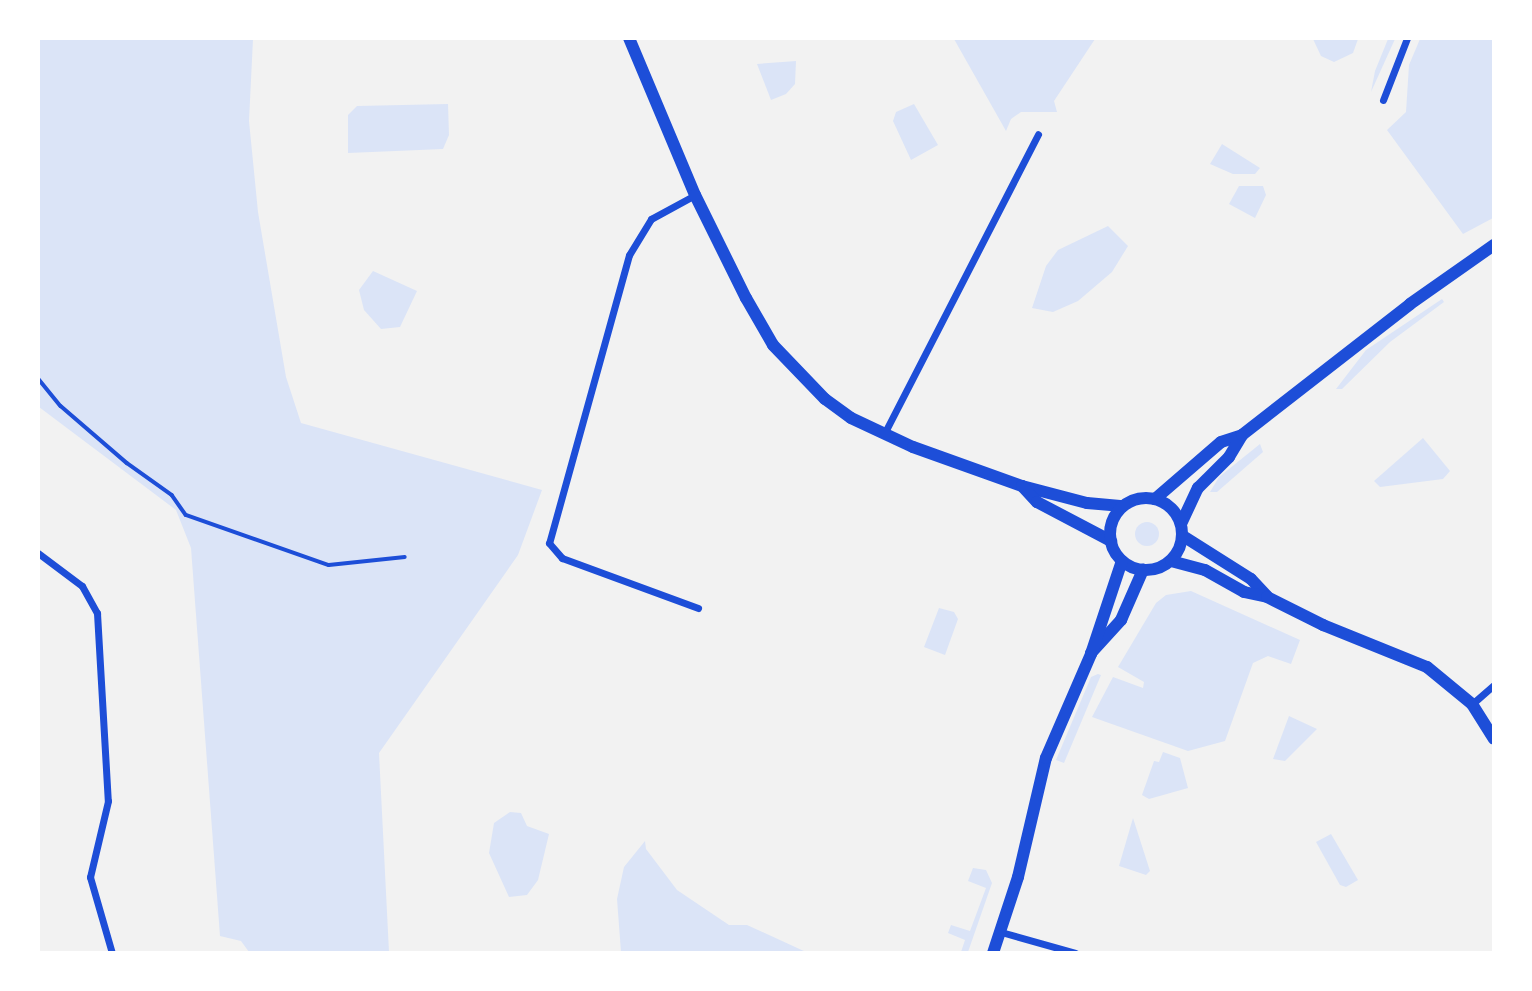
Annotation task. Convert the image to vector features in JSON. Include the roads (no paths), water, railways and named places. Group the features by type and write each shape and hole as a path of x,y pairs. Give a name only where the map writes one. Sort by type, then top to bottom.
{"street":[{"path":"629,38 695,195 773,345 825,399 884,434 1022,486 1087,503 1123,506"},
{"path":"1383,100 1407,38"},
{"path":"884,434 1038,134"},
{"path":"695,195 651,219 629,255 549,543 562,558 698,608"},
{"path":"1155,499 1221,442 1242,435 1432,287 1493,245"},
{"path":"1171,561 1198,488 1229,457 1242,435"},
{"path":"1022,486 1037,502 1111,541"},
{"path":"1267,597 1251,579 1182,530 1172,508 1155,499 1138,498 1123,506 1112,522 1111,541 1122,561 1143,570 1171,561 1267,597 1323,625 1427,667 1472,704 1493,739"},
{"path":"38,553 82,586 97,612 108,801 90,877 112,953"},
{"path":"993,953 1001,932 1046,758 1091,654 1122,561"},
{"path":"1091,654 1121,620 1143,570"},
{"path":"1472,704 1493,685"},
{"path":"1001,932 1075,953"}]}
